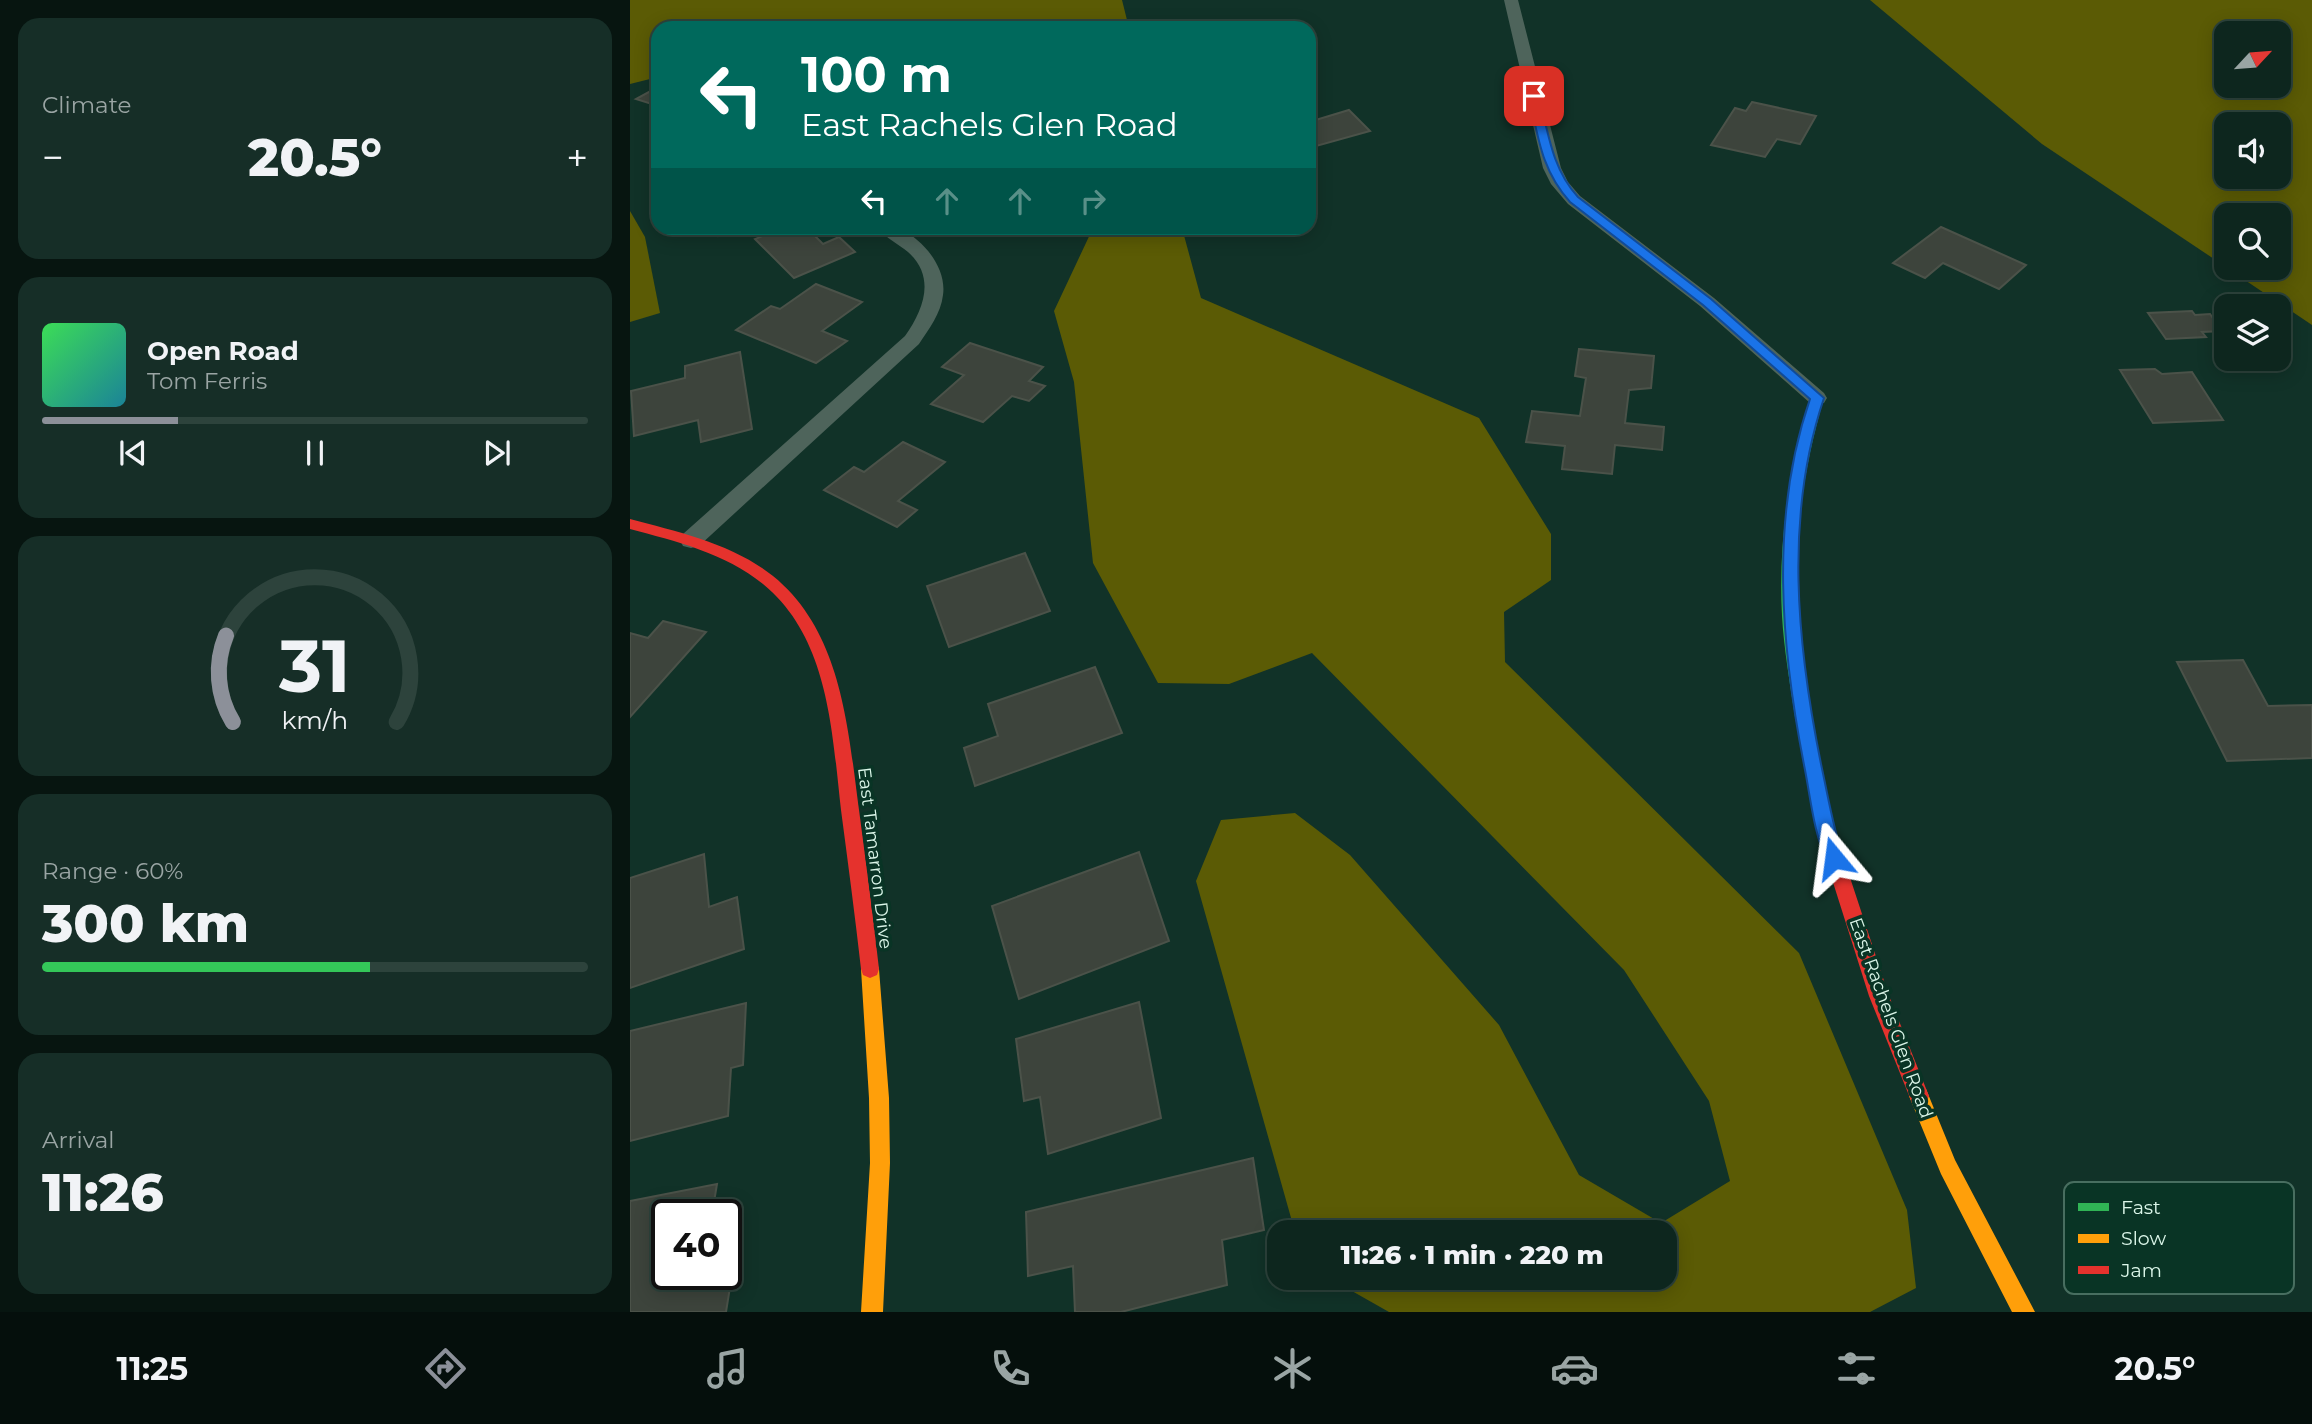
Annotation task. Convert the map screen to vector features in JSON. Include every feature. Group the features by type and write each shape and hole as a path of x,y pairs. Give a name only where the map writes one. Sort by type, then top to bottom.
{"street":[{"name":"East Rachels Glen Road","path":"1817,398 1805,433 1796,494 1789,601 1803,715 1827,835 1879,996 1948,1167 2024,1312"},
{"name":"East Tamarron Drive","path":"630,524 691,540 726,553 749,566 780,592 809,630 831,682 843,755 878,1064 881,1175 872,1312"}],"lane":[{"name":"East Rachels Glen Road","path":"1511,0 1552,169 1560,184 1574,200 1707,302 1817,398"},
{"path":"691,540 912,340 925,323 934,300 934,280 930,268 925,259 896,235"}],"shaded area":[{"path":"630,0 1122,0 1127,21 651,21 651,79 630,84"},
{"path":"1870,0 2312,0 2312,325 2291,311 2291,294 2266,294 2245,280 2291,280 2291,203 2214,203 2214,259 2042,144"},
{"path":"630,211 645,237 660,313 630,322"},
{"path":"1090,235 1184,235 1201,298 1479,418 1551,534 1551,580 1504,612 1505,662 1799,953 1907,1210 1916,1288 1870,1312 1389,1312 1350,1290 1677,1290 1677,1220 1666,1220 1730,1181 1709,1101 1624,970 1312,653 1229,684 1158,683 1093,563 1074,382 1054,311"},
{"path":"1295,813 1350,855 1499,1025 1579,1175 1656,1220 1292,1220 1196,881 1221,820"}],"building":[{"path":"651,91 651,104 636,99"},
{"path":"1752,102 1816,116 1800,144 1777,139 1765,157 1711,145 1735,108 1746,111"},
{"path":"1349,110 1370,131 1316,146 1316,120"},
{"path":"1941,227 2026,265 1999,289 1943,263 1925,278 1893,263"},
{"path":"765,235 814,235 823,244 839,237 855,252 794,278 755,239"},
{"path":"816,284 862,302 822,331 847,341 816,363 736,330 771,306 780,309"},
{"path":"2192,311 2195,315 2210,314 2214,320 2214,331 2202,332 2206,337 2166,339 2148,313"},
{"path":"970,343 1043,367 1029,381 1045,386 1029,401 1012,396 983,422 931,404 964,375 942,367"},
{"path":"1579,349 1654,356 1651,388 1629,390 1625,423 1664,427 1662,450 1615,445 1612,474 1562,469 1565,446 1526,442 1532,411 1580,416 1586,378 1575,376"},
{"path":"740,352 752,429 701,442 698,420 634,436 631,391 685,378 685,366"},
{"path":"2155,369 2162,374 2192,372 2223,420 2153,423 2120,370"},
{"path":"903,442 945,462 898,501 917,510 897,527 824,490 854,467 864,472"},
{"path":"1025,553 1050,611 949,647 927,586"},
{"path":"663,621 706,632 630,717 630,633 648,638"},
{"path":"2243,660 2268,706 2312,705 2312,758 2227,761 2177,662"},
{"path":"1095,667 1122,733 975,786 964,748 998,736 988,704"},
{"path":"1139,852 1169,941 1019,999 992,906"},
{"path":"704,854 709,907 737,897 744,949 630,988 630,878"},
{"path":"1139,1002 1161,1118 1048,1154 1040,1097 1024,1101 1016,1039"},
{"path":"746,1003 743,1065 731,1068 728,1116 630,1141 630,1031"},
{"path":"1253,1158 1264,1230 1222,1240 1227,1285 1121,1312 1075,1312 1073,1266 1028,1276 1026,1212"},
{"path":"717,1184 714,1199 651,1199 651,1290 730,1290 726,1312 630,1312 630,1201"}],"traffic: fast":[{"path":"1803,717 1790,629 1790,549 1799,472 1817,398"}],"traffic: slow":[{"path":"870,969 879,1098 880,1163 872,1312"},
{"path":"1919,1096 1948,1167 2024,1312"}],"traffic: jam":[{"path":"630,524 702,545 753,569 791,602 808,627 821,655 838,717 870,969"},
{"path":"1803,717 1827,835 1879,996 1919,1096"}],"route":[{"path":"1534,96 1552,169 1560,184 1574,200 1707,302 1817,398 1805,433 1796,494 1789,601 1803,715 1834,858"}]}
